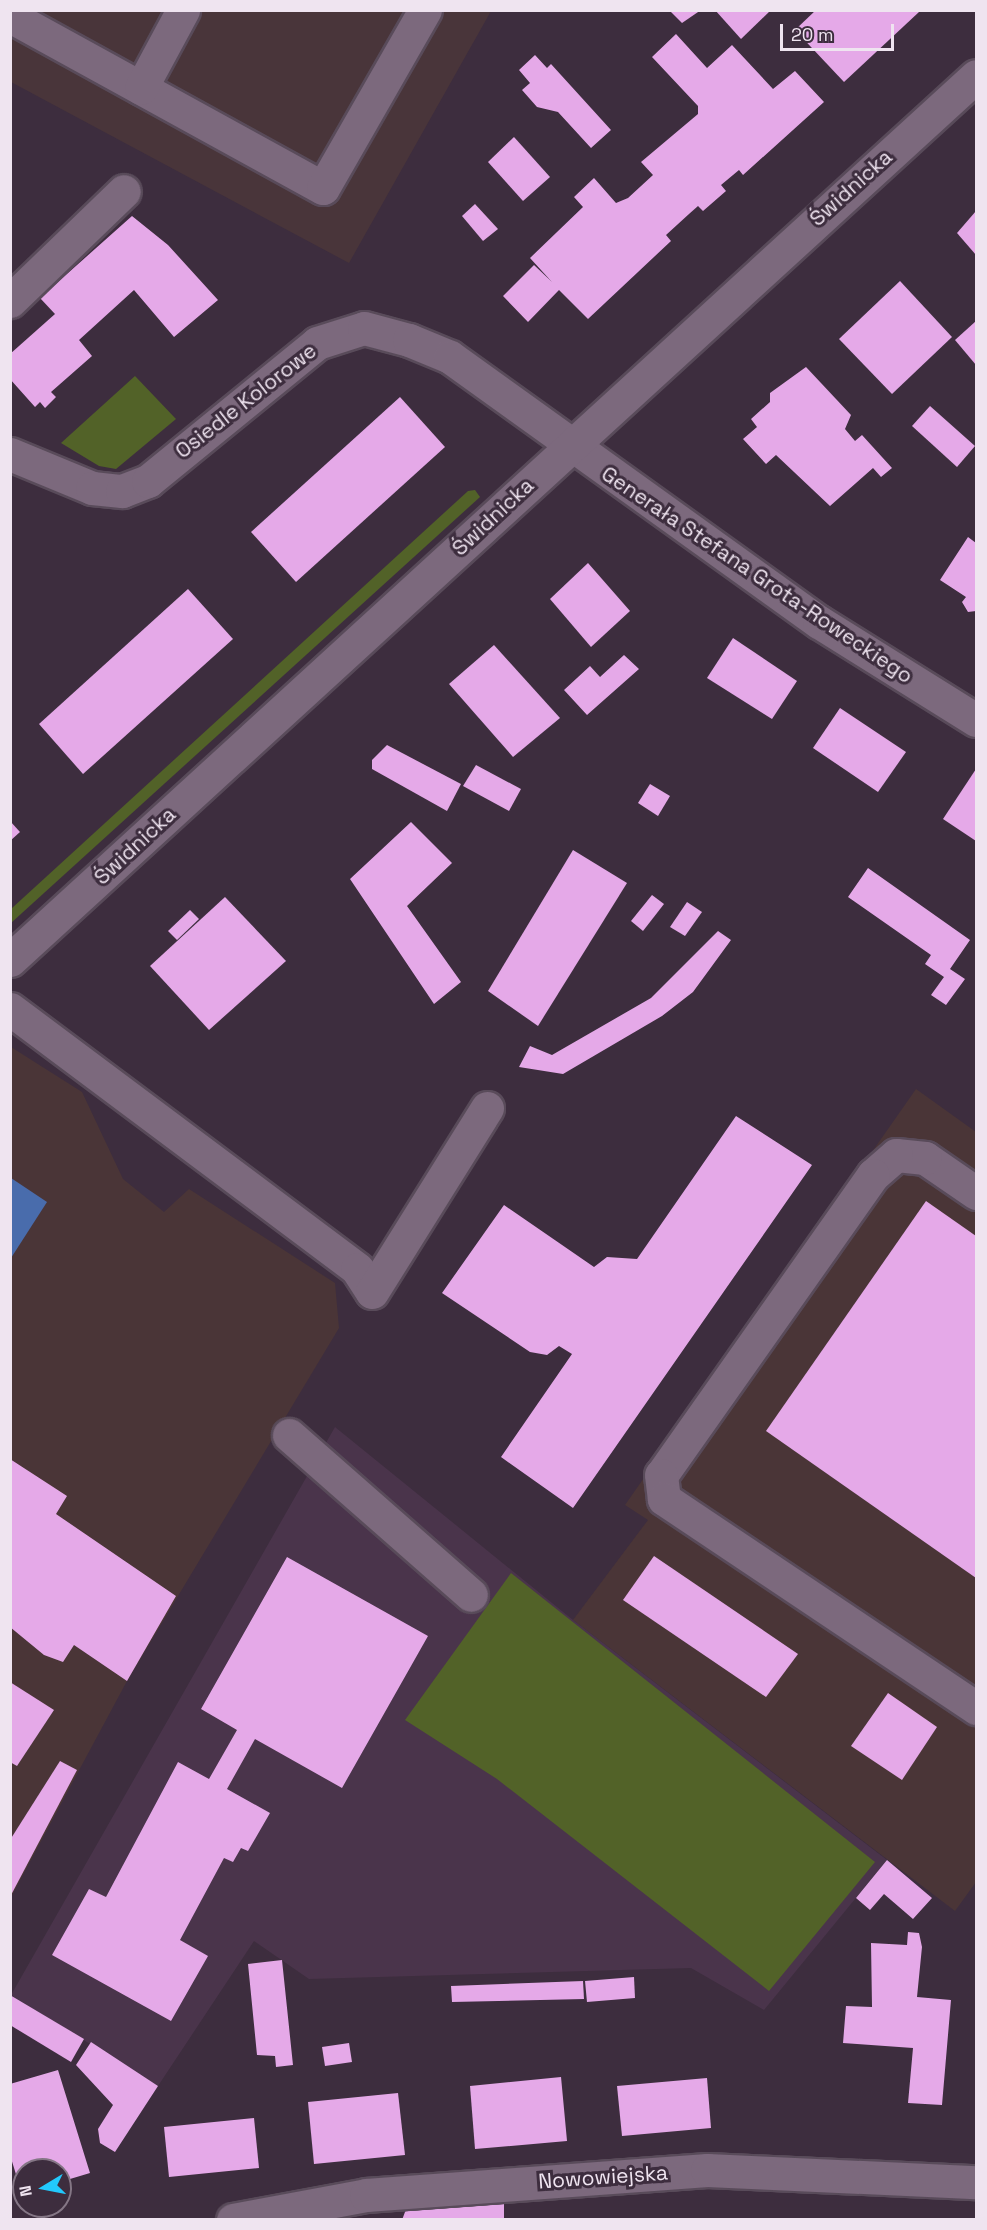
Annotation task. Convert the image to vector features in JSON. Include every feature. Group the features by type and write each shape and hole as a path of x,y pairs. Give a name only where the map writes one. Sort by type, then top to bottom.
{"street":[{"path":"141,88 183,10"},
{"path":"10,16 323,188 424,10"},
{"name":"Świdnicka","path":"10,960 976,76"},
{"path":"10,302 123,190"},
{"name":"Osiedle Kolorowe","path":"10,454 92,488 122,491 148,481 316,343 364,328 450,357 570,447"},
{"name":"Generała Stefana Grota-Roweckiego","path":"570,447 819,622 976,720"},
{"path":"10,1009 357,1269 372,1292 487,1108"},
{"path":"976,1192 925,1158 896,1155 873,1175 660,1475 664,1499 976,1708"},
{"path":"289,1435 471,1595"},
{"name":"Nowowiejska","path":"233,2220 366,2195 707,2170 976,2182"}],"shaded area":[{"path":"10,11 491,11 349,263 11,82"},
{"path":"11,1047 82,1092 123,1179 164,1212 189,1189 335,1283 339,1328 127,1681 11,1897"},
{"path":"916,1089 976,1132 976,1882 955,1911 573,1620 648,1520 625,1505"},
{"path":"335,1427 573,1620 887,1860 764,2010 691,1968 309,1979 254,1941 158,2086 11,1995"}],"green space":[{"path":"135,376 176,419 116,469 99,466 61,443"},
{"path":"475,490 480,497 11,923 11,909 468,491"},
{"path":"511,1573 875,1862 769,1991 497,1779 405,1720"}],"water":[{"path":"11,1178 47,1202 11,1258"}],"building":[{"path":"669,10 701,10 682,23"},
{"path":"715,10 771,10 741,39"},
{"path":"816,10 918,10 919,12 844,82 795,30"},
{"path":"676,34 707,68 732,45 773,89 795,71 824,102 743,175 739,170 721,185 726,191 703,211 698,206 666,235 671,241 588,319 559,290 528,322 503,296 534,265 552,282 530,258 583,207 574,197 594,178 616,203 628,198 653,175 641,162 698,114 698,106 652,57"},
{"path":"535,55 547,68 551,64 611,130 591,148 558,112 537,107 522,90 530,83 519,70"},
{"path":"514,137 550,177 523,201 488,162"},
{"path":"475,204 498,229 483,241 462,216"},
{"path":"976,211 976,255 957,233"},
{"path":"132,216 168,245 218,300 174,337 134,290 79,340 92,356 51,392 56,397 45,408 40,402 35,407 10,379 10,354 55,314 40,298"},
{"path":"900,281 952,337 892,394 839,339"},
{"path":"976,321 976,365 955,340"},
{"path":"806,367 851,415 845,429 855,441 862,435 892,468 881,477 873,468 830,506 776,455 766,464 743,439 757,427 751,419 770,402 770,393"},
{"path":"400,397 445,447 296,582 251,532"},
{"path":"930,406 975,446 957,467 912,426"},
{"path":"968,537 976,543 976,611 968,612 962,602 966,597 940,580"},
{"path":"588,563 630,611 591,647 550,599"},
{"path":"188,589 233,639 83,774 39,724"},
{"path":"733,638 797,681 772,719 707,678"},
{"path":"494,645 560,718 513,757 449,684"},
{"path":"624,655 639,669 587,715 564,690 590,666 600,677"},
{"path":"840,708 906,752 878,792 813,748"},
{"path":"387,745 461,784 447,811 372,769 372,760"},
{"path":"476,765 521,789 509,811 463,786"},
{"path":"976,769 976,841 943,819"},
{"path":"650,784 670,796 658,816 638,803"},
{"path":"10,821 20,832 10,841"},
{"path":"411,822 452,863 407,906 461,982 434,1004 350,879"},
{"path":"573,850 627,883 538,1026 488,991"},
{"path":"868,868 970,940 950,969 965,979 946,1005 931,995 944,977 925,964 931,955 848,897"},
{"path":"652,895 664,904 643,931 631,921"},
{"path":"225,897 286,961 209,1030 150,966"},
{"path":"687,902 702,912 685,936 670,927"},
{"path":"190,910 199,919 177,940 168,931"},
{"path":"718,931 731,940 693,992 662,1016 563,1074 519,1067 530,1046 552,1055 651,998"},
{"path":"736,1116 812,1165 573,1508 501,1457 572,1354 559,1346 547,1355 530,1352 442,1293 504,1205 594,1267 607,1257 637,1259"},
{"path":"926,1201 976,1236 976,1578 766,1431"},
{"path":"10,1459 67,1496 56,1514 176,1596 127,1681 74,1645 63,1662 44,1655 10,1627"},
{"path":"654,1556 798,1654 766,1697 623,1600"},
{"path":"287,1557 428,1636 342,1788 255,1739 227,1789 270,1813 248,1851 241,1848 233,1862 224,1858 180,1940 208,1956 171,2021 52,1955 89,1889 106,1897 178,1762 209,1779 237,1730 201,1709"},
{"path":"10,1682 54,1710 17,1766 10,1762"},
{"path":"888,1693 937,1727 902,1780 851,1746"},
{"path":"60,1761 77,1770 10,1897 10,1840"},
{"path":"887,1860 932,1898 913,1919 884,1894 870,1910 856,1898"},
{"path":"908,1932 919,1933 922,1947 917,1997 951,2000 942,2105 908,2103 913,2048 843,2043 846,2006 872,2007 871,1943 907,1945"},
{"path":"282,1960 293,2065 276,2067 275,2056 257,2055 248,1964"},
{"path":"634,1977 635,1998 587,2002 585,1981"},
{"path":"583,1981 584,1999 452,2002 451,1986"},
{"path":"10,1995 84,2039 71,2062 10,2025"},
{"path":"91,2042 158,2086 115,2152 100,2143 98,2129 113,2105 76,2065"},
{"path":"349,2043 352,2062 325,2066 322,2047"},
{"path":"58,2070 90,2173 72,2178 72,2158 12,2158 12,2161 10,2155 10,2084"},
{"path":"561,2077 567,2141 475,2149 470,2086"},
{"path":"707,2078 711,2128 622,2136 617,2086"},
{"path":"398,2093 405,2155 314,2164 308,2102"},
{"path":"254,2118 259,2168 169,2177 164,2127"},
{"path":"408,2204 504,2204 504,2220 402,2220"}]}
